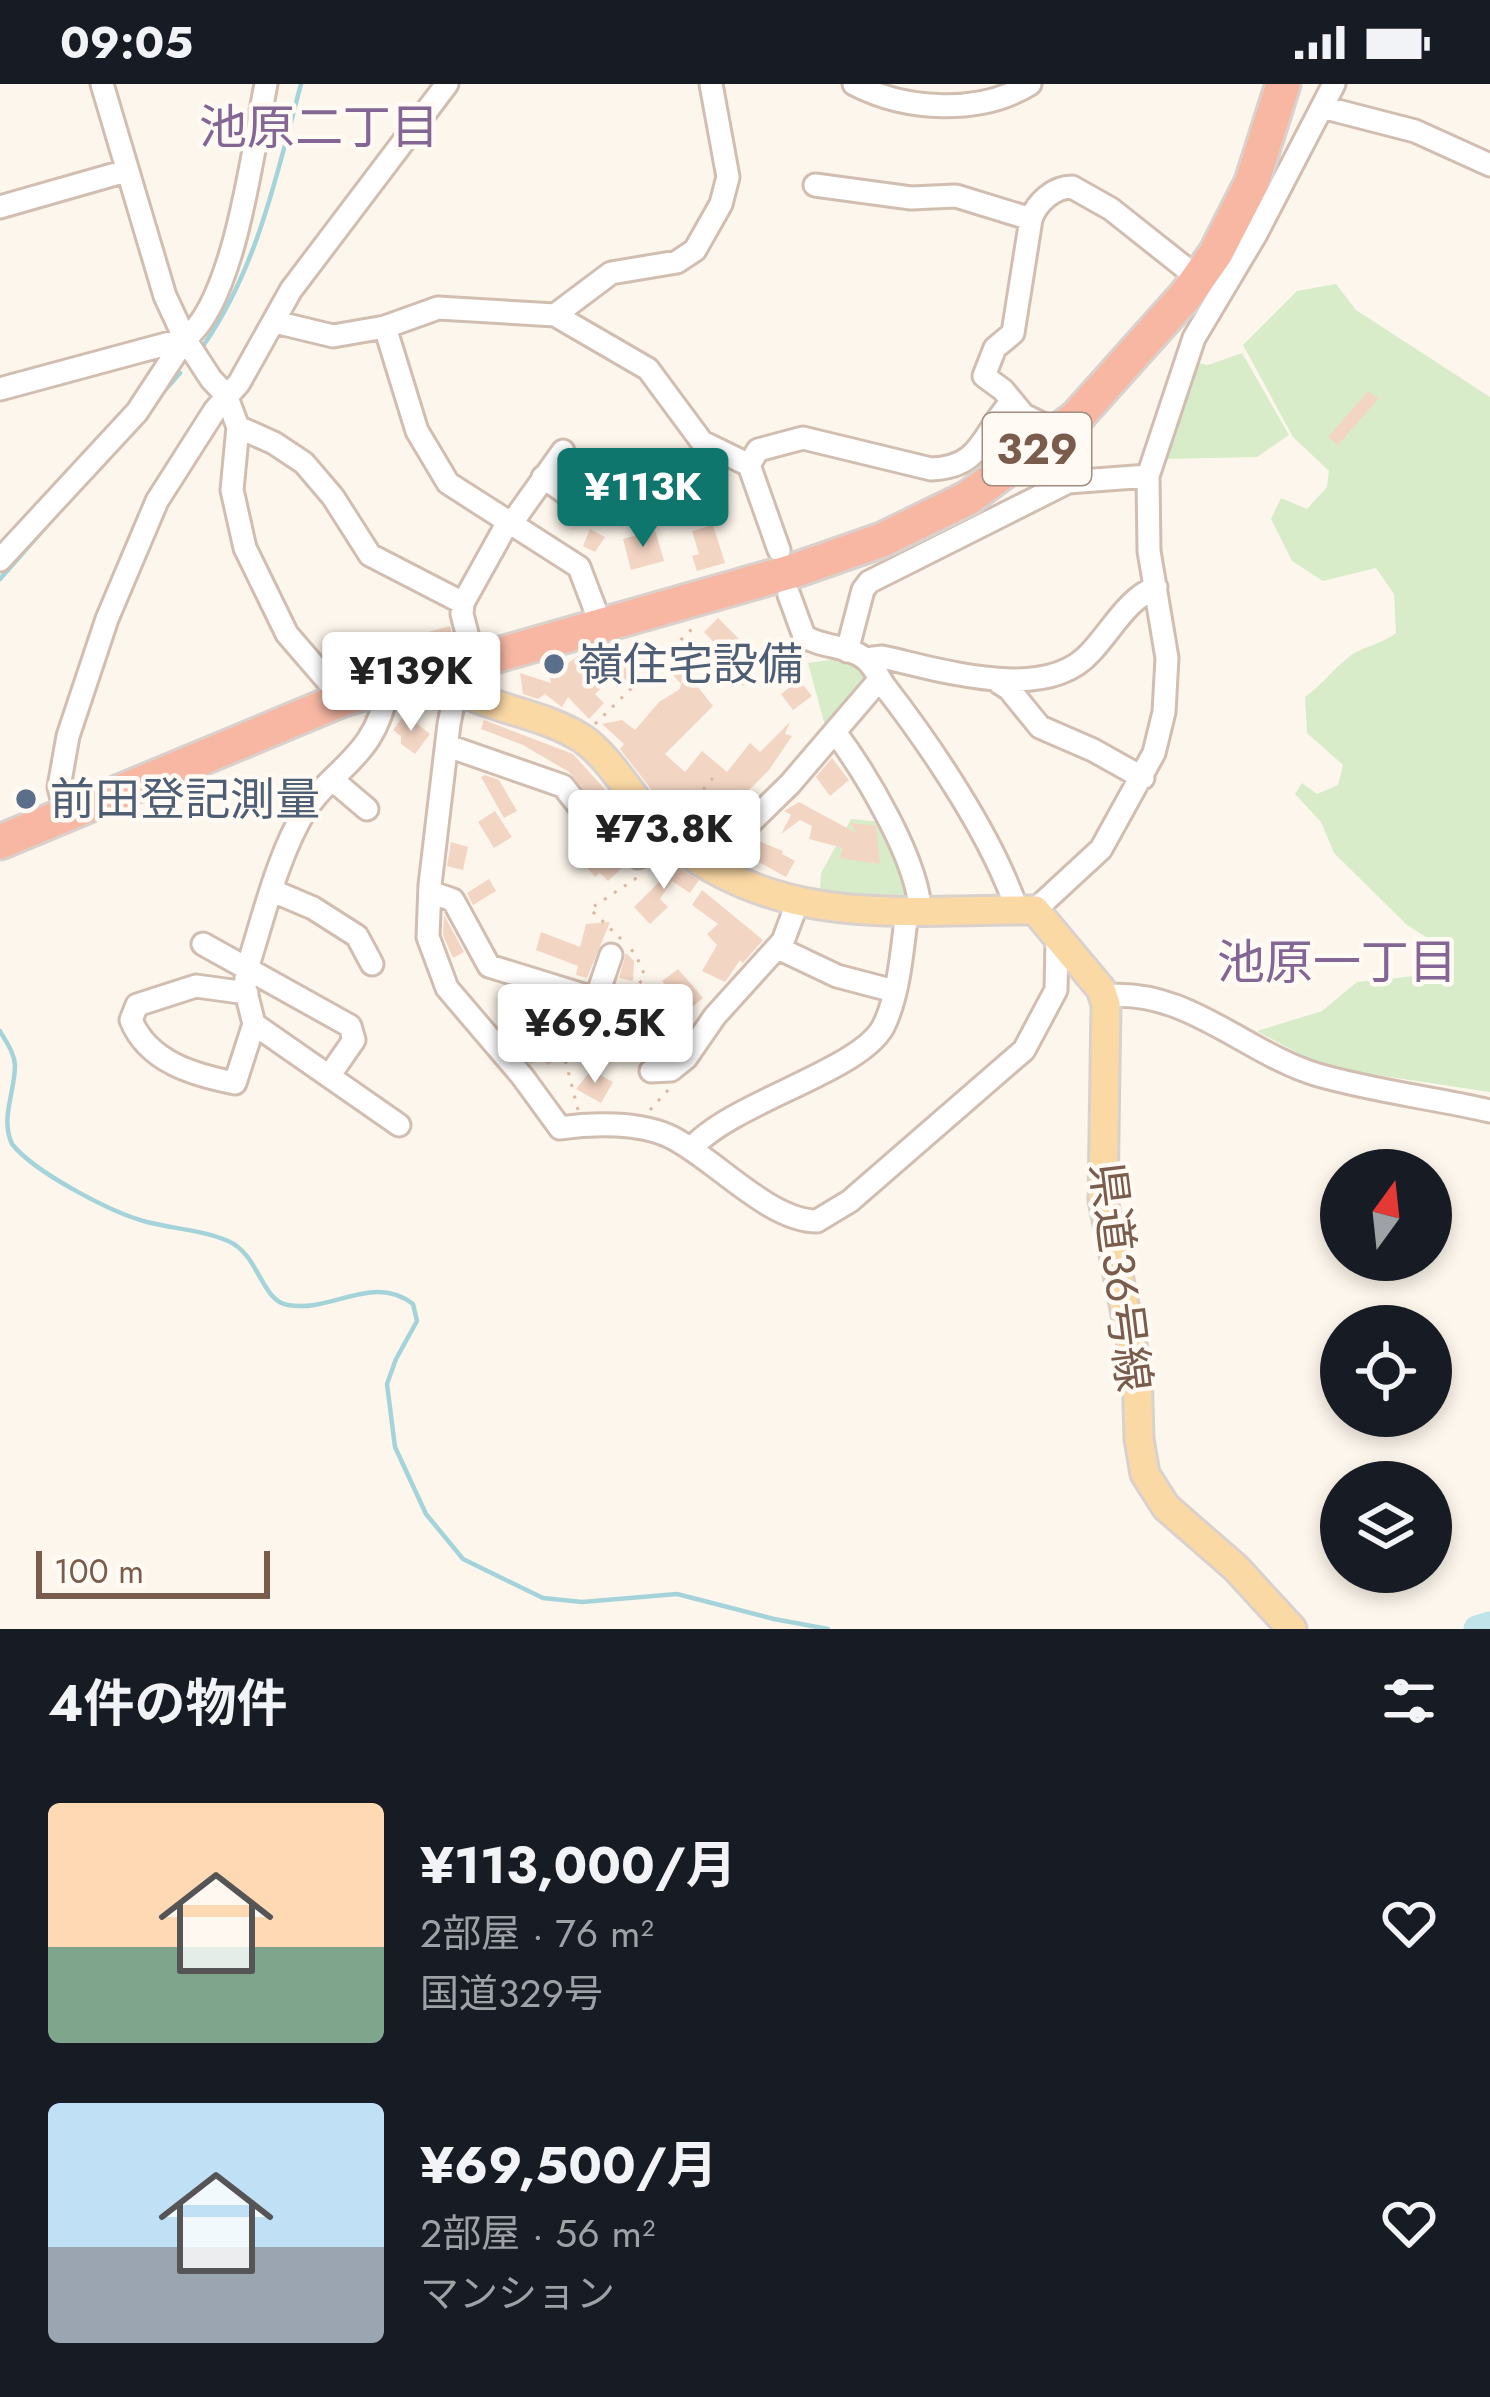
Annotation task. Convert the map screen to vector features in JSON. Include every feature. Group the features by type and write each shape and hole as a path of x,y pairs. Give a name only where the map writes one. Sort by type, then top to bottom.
{"highway":[{"name":"329","path":"0,842 343,699 388,685 464,672 601,625 793,571 882,540 968,498 1098,397 1244,230 1283,84"}],"main road":[{"path":"464,672 486,702 543,719 583,740 659,828 716,870 799,901 855,913 1026,910 1104,996"},
{"name":"県道36号線","path":"1104,996 1103,1200 1137,1369 1145,1474 1166,1507 1236,1568 1292,1629"}],"street":[{"path":"102,84 164,296 185,339 226,395 238,427 232,490 245,548 287,634 343,699"},
{"path":"0,560 137,412 185,339 209,314 224,277 266,84"},
{"path":"67,815 59,797 61,762 106,620 157,501 226,395 239,383 291,290 447,84"},
{"path":"556,315 611,273 677,262 695,250 721,204 728,177 711,84"},
{"path":"854,84 911,102 950,106 995,100 1030,84"},
{"path":"1148,476 1068,482 869,582 862,590 857,655 912,723 1026,910 1101,849 1143,778 1164,712 1167,658 1149,551 1148,476 1194,338 1244,230 1334,84"},
{"path":"1322,107 1415,131 1490,165"},
{"path":"0,207 126,171"},
{"path":"815,185 910,198 956,196 1031,220"},
{"path":"1052,437 984,376 995,348 1013,333 1035,208 1053,192 1072,187 1111,209 1198,278"},
{"path":"275,322 333,336 385,327 438,308 556,315 648,369 702,442 749,465 778,550"},
{"path":"385,327 399,382 432,460 448,483 579,567 601,625"},
{"path":"0,389 185,339"},
{"path":"749,465 758,451 803,438 932,469 949,468 973,457 1007,407 1022,413"},
{"path":"238,427 304,463 333,497 370,555 463,603"},
{"path":"563,451 509,523 463,603 464,672 452,707 428,938 448,988 560,1128 626,1126 667,1135 790,1216 805,1221 830,1216 1024,1050 1056,990 1057,941"},
{"path":"543,477 581,504 599,508"},
{"path":"998,682 1070,669 1088,657 1140,594 1156,587"},
{"path":"789,595 804,636 857,655 998,682 1040,728 1143,778"},
{"path":"716,870 749,824 879,680"},
{"path":"247,993 196,986 136,1005 131,1020 158,1056 235,1083 254,1024 247,969 297,824 372,739 388,685"},
{"path":"691,1149 764,1098 866,1047 885,1025 914,913 914,878 888,819 835,732"},
{"path":"448,746 562,786 596,826 638,857 659,828"},
{"path":"334,781 367,809"},
{"path":"273,891 314,908 357,936 372,964"},
{"path":"430,892 452,900 476,947 496,970 596,999 611,956"},
{"path":"652,1071 671,1070 686,1058 715,1016 778,948 799,901"},
{"path":"202,944 350,1026 354,1040 329,1076"},
{"path":"778,948 837,976 894,991"},
{"path":"1104,996 1188,1010 1316,1074 1490,1111"},
{"path":"254,1024 399,1125"}],"path":[{"path":"583,740 698,623"},
{"path":"659,828 717,772"},
{"path":"626,1126 649,1112 683,1073 686,1058"}],"green space":[{"path":"1336,284 1356,310 1490,397 1490,1092 1323,1067 1257,1031 1322,1011 1357,982 1434,974 1445,949 1407,925 1334,853 1321,822 1295,794 1302,783 1317,794 1338,785 1343,765 1307,733 1305,697 1350,656 1396,633 1394,594 1376,568 1323,581 1292,561 1271,519 1281,498 1307,509 1327,487 1329,471 1293,437 1243,345 1297,291"},
{"path":"1242,353 1289,435 1257,457 1164,459 1199,363 1208,365"},
{"path":"845,658 871,677 827,733 808,663"},
{"path":"851,819 883,822 912,900 820,891 821,873"}],"building":[{"path":"1368,391 1378,399 1338,445 1328,437"},
{"path":"713,525 725,563 697,571 692,556 699,554 692,531"},
{"path":"590,529 605,537 595,552 583,546"},
{"path":"655,530 664,561 631,570 623,539"},
{"path":"718,618 739,639 724,653 704,632"},
{"path":"450,626 453,640 426,648 421,634"},
{"path":"614,649 627,663 642,650 651,658 623,683 614,676 595,694 604,703 589,719 568,697 562,707 545,694 538,699 523,694 520,673 551,683 546,663 566,657 568,663 578,656 591,672"},
{"path":"732,655 754,668 743,686 722,674"},
{"path":"677,659 683,666 681,684 667,668"},
{"path":"690,677 713,706 665,754 685,772 702,751 727,772 750,743 760,752 790,722 785,734 792,736 769,770 708,832 718,841 714,847 668,811 620,749 624,744 602,724 622,720 635,730"},
{"path":"799,680 812,696 793,710 781,694"},
{"path":"405,714 430,734 415,754 393,730"},
{"path":"484,720 573,754 610,795 604,801 631,827 628,831 605,815 569,772 523,745 481,729"},
{"path":"832,758 849,780 830,796 816,777"},
{"path":"481,777 499,780 517,811 504,818"},
{"path":"799,802 858,834 850,823 876,826 880,864 840,858 843,848 809,839 812,826 800,820 781,834 791,815 784,811"},
{"path":"495,811 512,837 494,848 478,822"},
{"path":"756,840 795,861 786,877 746,855"},
{"path":"451,842 468,847 463,870 447,866"},
{"path":"593,843 624,866 608,881 600,873 595,877 578,857"},
{"path":"670,862 699,880 690,893 672,881 660,899 668,907 650,924 634,907 665,876"},
{"path":"489,879 496,891 473,905 467,893"},
{"path":"702,890 763,940 743,963 740,960 725,982 702,971 717,945 707,934 718,924 692,905"},
{"path":"444,915 464,952 453,958 443,935"},
{"path":"610,922 587,978 576,975 578,966 536,950 541,932 580,947 586,924"},
{"path":"626,953 634,961 633,981 619,978"},
{"path":"678,969 703,998 686,1012 662,981"},
{"path":"541,998 572,1007 565,1019 536,1011"},
{"path":"517,1008 557,1052 548,1065 539,1057 531,1064 515,1045 526,1035 508,1017"},
{"path":"631,1016 674,1037 668,1050 624,1043"},
{"path":"591,1070 613,1082 601,1103 576,1089"}],"waterway":[{"path":"203,346 251,253 301,84"},
{"path":"160,396 180,373"},
{"path":"0,579 58,513"},
{"path":"0,1031 15,1065 8,1115 12,1144 55,1179 132,1217 228,1241 247,1256 279,1302 304,1306 383,1292 413,1304 417,1321 387,1384 395,1447 426,1514 463,1559 543,1598 582,1602 677,1594 828,1629"},
{"path":"1477,1629 1490,1625"}],"place":[{"name":"嶺住宅設備","path":"554,664"},
{"name":"前田登記測量","path":"26,799"}],"district":[{"name":"池原二丁目","path":"319,127"},
{"name":"池原一丁目","path":"1337,962"}]}
